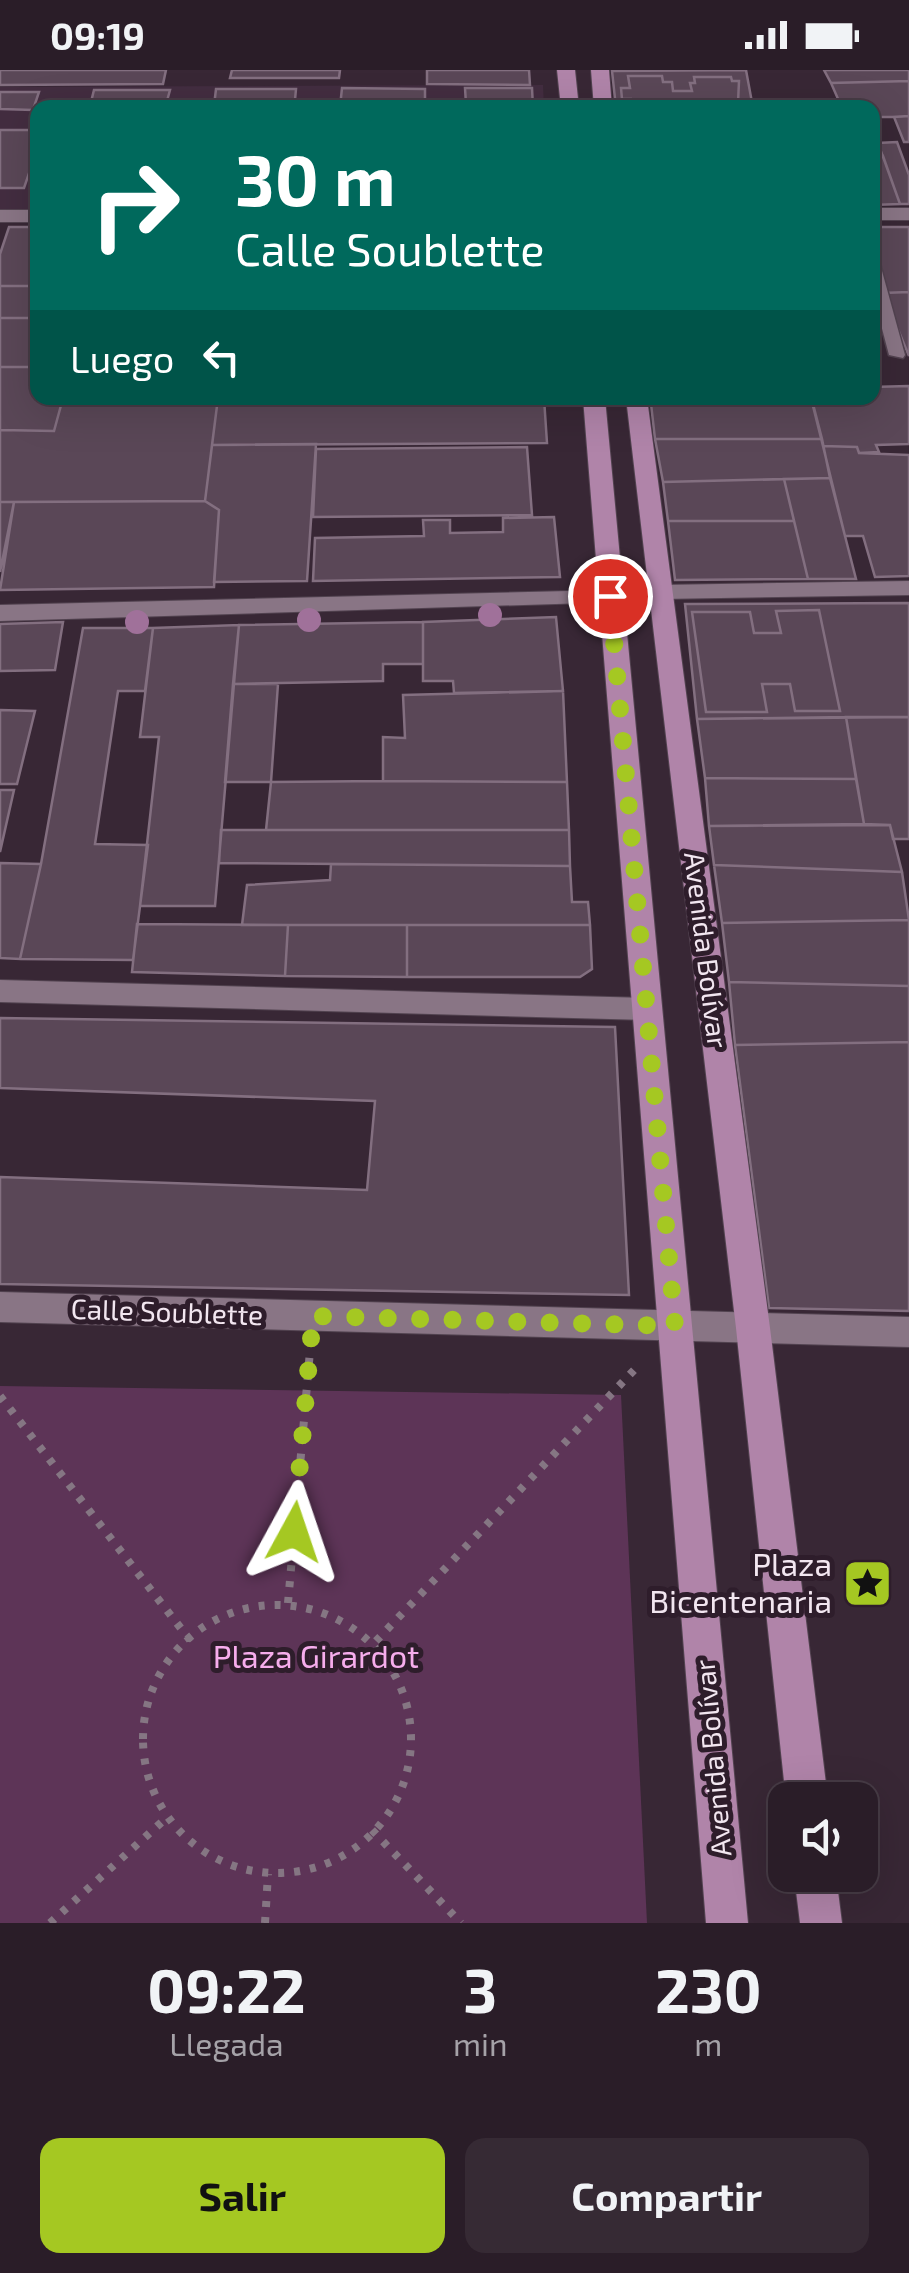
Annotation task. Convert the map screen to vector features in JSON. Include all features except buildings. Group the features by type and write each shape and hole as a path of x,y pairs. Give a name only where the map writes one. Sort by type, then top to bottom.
{"main road":[{"path":"566,70 569,100"},
{"path":"600,70 603,100"},
{"name":"Avenida Bolívar","path":"595,405 728,1923"},
{"name":"Avenida Bolívar","path":"637,405 753,1328 805,1782"},
{"path":"817,1892 820,1923"}],"street":[{"path":"880,214 909,214"},
{"path":"0,216 30,216"},
{"path":"661,592 909,588"},
{"path":"0,613 610,596"},
{"path":"0,991 647,1009"},
{"name":"Calle Soublette","path":"0,1307 909,1332"}],"lane":[{"path":"880,290 897,355"}],"path":[{"path":"288,1604 313,1316"},
{"path":"376,1641 675,1326"},
{"path":"0,1396 190,1640"},
{"path":"288,1604 320,1608 350,1621 376,1641 399,1673 411,1712 410,1753 397,1794 372,1830 341,1854 306,1870 268,1874 228,1868 191,1849 164,1820 147,1784 142,1745 148,1706 165,1670 190,1640 220,1619 254,1607 288,1604"},
{"path":"50,1923 164,1820"},
{"path":"372,1830 461,1923"},
{"path":"265,1923 268,1874"}],"shaded area":[{"path":"543,85 544,100 30,100 30,209 0,209 0,87"}],"green space":[{"name":"Plaza Girardot","path":"0,1386 621,1395 647,1923 0,1923"}],"place":[{"name":"Plaza Bicentenaria","path":"867,1583"}],"route":[{"path":"294,1532 313,1316 675,1326 610,596"}]}
